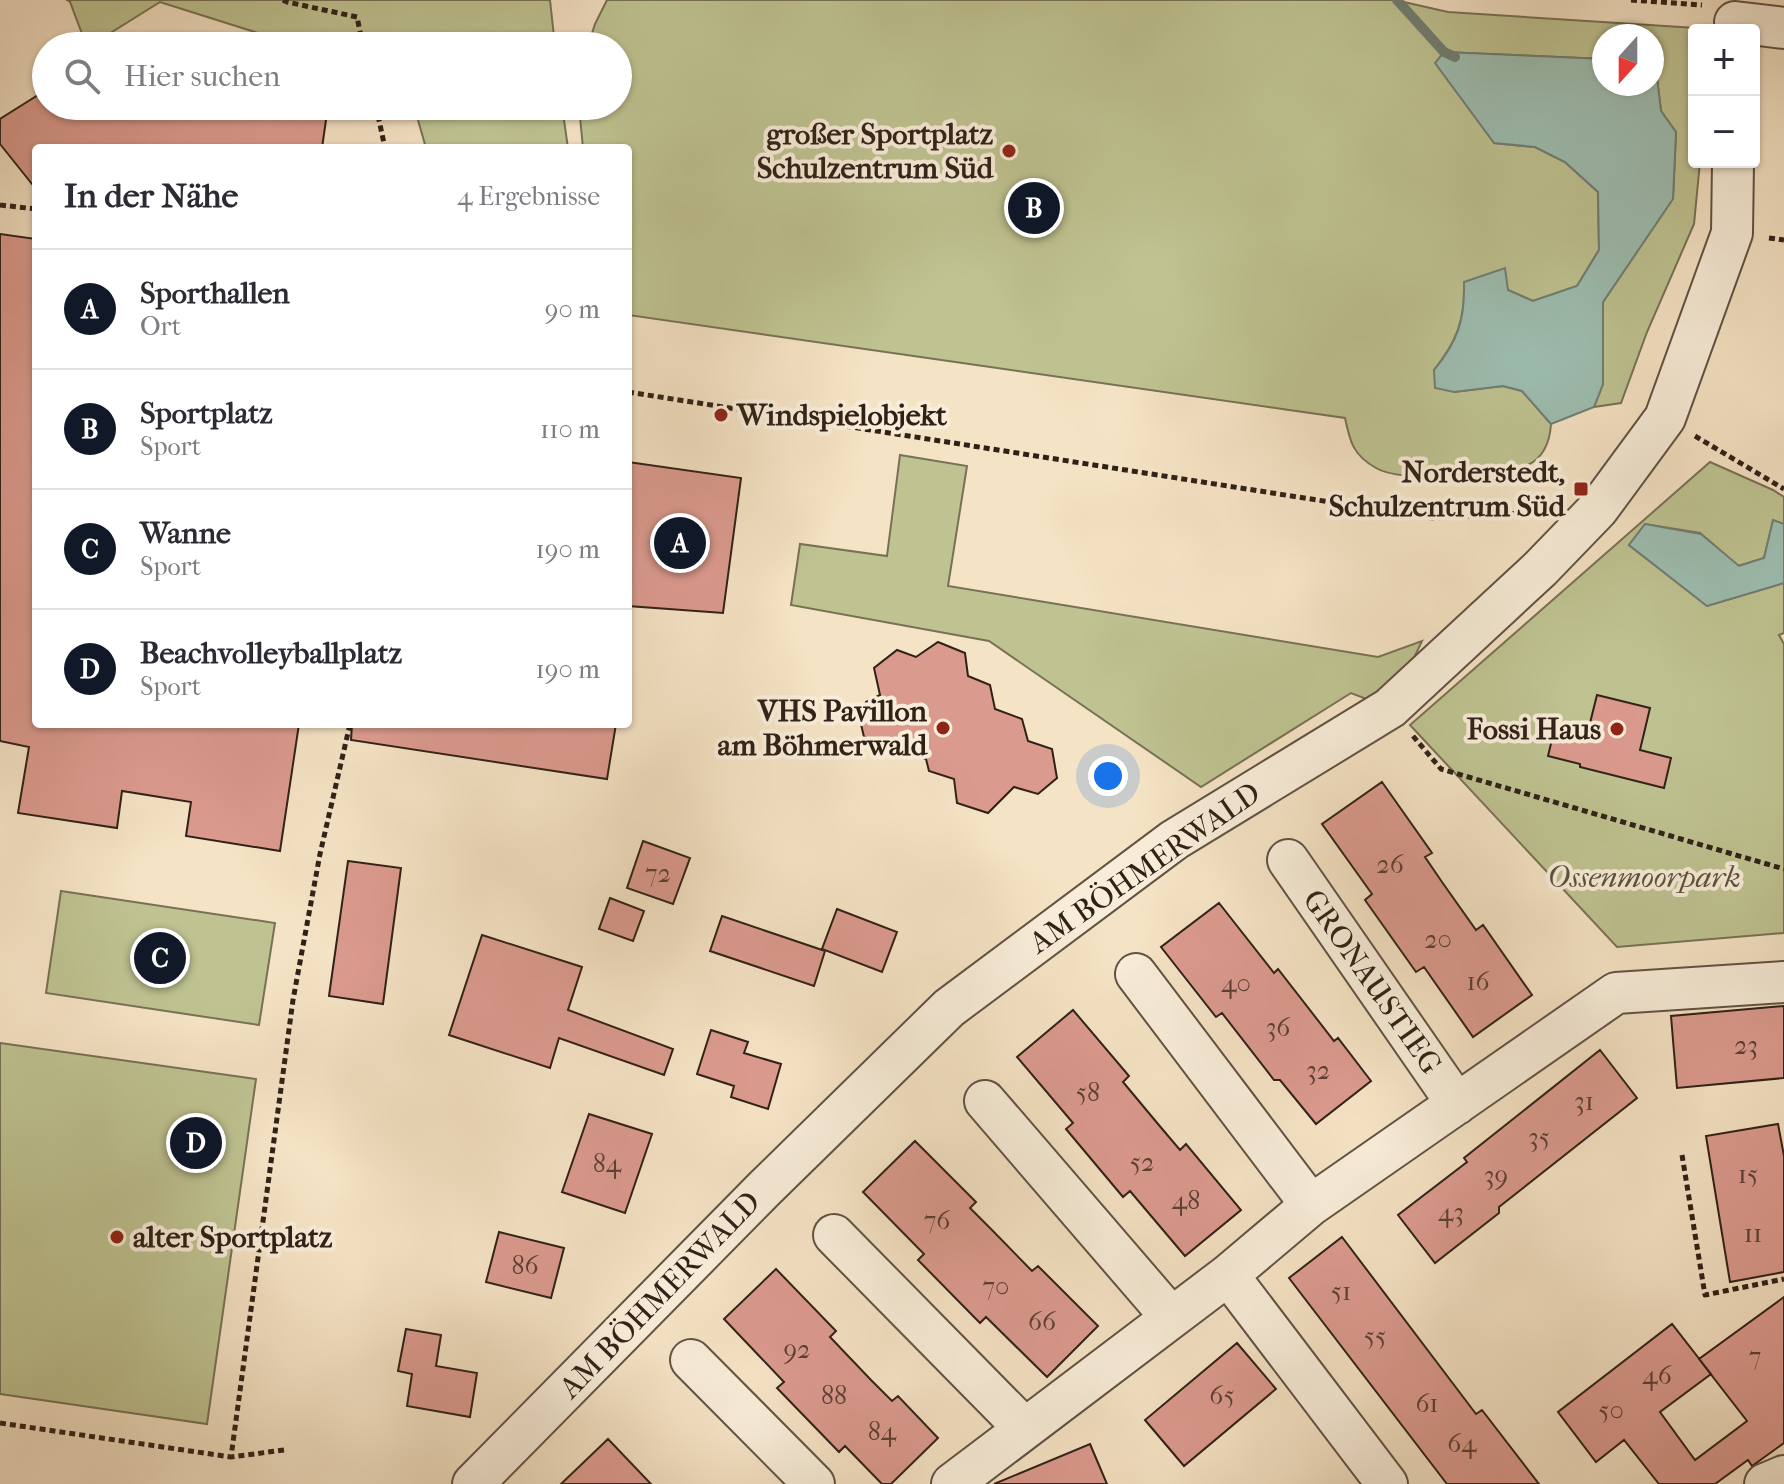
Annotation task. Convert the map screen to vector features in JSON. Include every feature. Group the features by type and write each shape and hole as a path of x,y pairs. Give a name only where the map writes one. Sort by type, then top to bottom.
{"street":[{"path":"1735,15 1784,28"},
{"name":"AM BÖHMERWALD","path":"473,1484 753,1200 949,1008 1174,840 1390,708 1541,568 1598,509 1665,418 1732,233 1733,168"},
{"name":"GRONAUSTIEG","path":"1288,860 1457,1104"},
{"path":"1136,974 1311,1205"},
{"name":"GRONAUSTIEG","path":"970,1478 1024,1428 1228,1275 1311,1205 1616,993 1784,982"},
{"path":"985,1101 1171,1317"},
{"path":"834,1235 1024,1428"},
{"path":"1228,1275 1387,1484"},
{"path":"691,1360 814,1484"},
{"path":"1765,1484 1784,1476"}],"path":[{"path":"283,0 357,17 360,32"},
{"path":"1631,0 1735,15"},
{"path":"379,120 384,144"},
{"path":"0,205 32,209"},
{"path":"632,393 1432,518 1598,509"},
{"path":"1665,418 1784,489"},
{"path":"1390,708 1441,769 1784,869"},
{"path":"231,1457 293,1000 320,854 349,728"},
{"path":"1682,1155 1705,1295 1784,1279"},
{"path":"0,1423 231,1457 284,1450"}],"green space":[{"path":"67,0 550,0 553,32 255,32 160,2 112,32 81,32"},
{"path":"607,0 1395,0 1448,12 1634,24 1592,24 1592,58 1444,52 1494,143 1535,147 1565,162 1598,192 1599,250 1577,286 1533,301 1508,290 1464,283 1458,330 1434,370 1454,392 1503,386 1522,391 1551,424 1548,442 1542,453 1528,465 1497,473 1452,477 1406,476 1376,468 1357,453 1345,418 632,316 632,144 583,144 580,120 632,120 632,32 592,32"},
{"path":"1664,26 1688,27 1688,168 1699,168 1694,224 1647,332 1621,403 1594,407 1603,384 1603,302 1673,198 1676,132 1661,111 1659,96 1664,96"},
{"path":"418,120 564,120 567,144 425,144"},
{"path":"900,455 967,466 948,586 1378,657 1422,641 1390,708 1351,693 1201,787 989,641 791,605 800,544 887,556"},
{"name":"Ossenmoorpark","path":"1710,462 1784,497 1784,524 1773,521 1764,558 1738,566 1700,533 1645,524 1629,545 1707,606 1784,583 1784,633 1779,635 1784,644 1784,933 1617,947 1410,725"},
{"path":"61,891 275,923 259,1025 46,993"},
{"name":"alter Sportplatz","path":"0,1043 256,1079 207,1424 0,1394"}],"shaded area":[{"path":"1444,52 1592,58 1592,96 1659,96 1661,111 1676,132 1673,199 1603,302 1603,384 1594,407 1551,424 1522,391 1503,386 1454,392 1435,388 1434,370 1458,329 1464,282 1505,268 1508,290 1533,301 1577,286 1599,250 1598,192 1565,162 1535,147 1494,143 1435,63"},
{"path":"1773,520 1784,524 1784,583 1707,606 1629,545 1645,524 1701,534 1739,566 1764,558"}],"building":[{"path":"32,99 32,120 326,120 323,144 32,144 32,184 0,144 0,119"},
{"path":"0,234 32,238 32,728 298,728 280,851 186,836 191,802 122,791 117,828 18,813 29,747 0,741"},
{"path":"632,463 741,478 723,613 632,606"},
{"name":"VHS Pavillon am Böhmerwald","path":"938,642 965,653 968,676 990,685 995,709 1022,719 1028,741 1052,749 1057,778 1038,794 1014,787 988,813 957,803 954,779 929,771 926,759 864,737 860,720 866,702 880,695 874,668 897,650 916,657"},
{"name":"Fossi Haus","path":"1597,695 1650,708 1640,750 1671,758 1664,788 1548,756 1555,727 1587,735"},
{"path":"352,728 615,728 607,779 351,740"},
{"path":"1382,782 1432,853 1425,857 1442,882 1476,930 1483,925 1532,995 1473,1037 1424,967 1416,972 1365,900 1372,894 1322,824"},
{"path":"643,841 690,858 673,904 627,888"},
{"path":"348,861 401,868 383,1004 329,996"},
{"path":"610,898 644,911 633,941 599,929"},
{"path":"1219,903 1274,973 1278,969 1334,1041 1338,1038 1371,1081 1316,1124 1280,1080 1274,1080 1222,1013 1216,1017 1161,947"},
{"path":"837,909 897,932 882,972 822,949"},
{"path":"722,916 825,951 814,986 710,951"},
{"path":"482,935 582,967 568,1010 673,1049 664,1075 559,1038 550,1068 449,1035"},
{"path":"1784,1006 1784,1078 1677,1088 1671,1016"},
{"path":"1073,1010 1129,1076 1123,1082 1158,1124 1180,1150 1186,1144 1241,1210 1185,1256 1130,1191 1123,1197 1066,1129 1073,1123 1017,1057"},
{"path":"711,1030 748,1042 744,1053 781,1064 768,1109 731,1097 734,1086 697,1074"},
{"path":"1600,1050 1637,1098 1499,1207 1499,1213 1435,1263 1398,1215 1467,1162 1464,1158"},
{"path":"589,1114 652,1134 625,1213 562,1192"},
{"path":"1778,1124 1784,1156 1784,1272 1730,1282 1706,1136"},
{"path":"915,1141 976,1202 970,1208 1032,1271 1038,1266 1098,1326 1047,1377 986,1317 980,1323 918,1260 924,1254 863,1192"},
{"path":"499,1232 564,1248 551,1298 486,1282"},
{"path":"1342,1237 1476,1414 1482,1410 1539,1484 1447,1484 1289,1278"},
{"path":"776,1269 836,1331 830,1337 871,1380 892,1401 898,1396 938,1438 891,1484 882,1484 845,1446 839,1452 777,1388 784,1382 724,1319"},
{"path":"1784,1297 1784,1443 1752,1466 1748,1460 1715,1484 1659,1484 1624,1440 1596,1462 1558,1412 1672,1324 1699,1359","holes":["1711,1374 1747,1421 1695,1460 1660,1412"]},
{"path":"406,1329 441,1335 436,1366 477,1373 470,1417 407,1406 412,1374 398,1371"},
{"path":"1237,1343 1276,1389 1184,1466 1145,1420"},
{"path":"608,1439 651,1484 561,1484"},
{"path":"1090,1444 1107,1484 994,1484"}],"waterway":[{"path":"1397,0 1444,52 1455,57"}],"place":[{"name":"großer Sportplatz Schulzentrum Süd","path":"1009,151"},
{"name":"Sportplatz","path":"1034,208"},
{"name":"Windspielobjekt","path":"721,415"},
{"name":"Norderstedt, Schulzentrum Süd","path":"1581,489"},
{"name":"Sporthallen","path":"680,543"},
{"name":"VHS Pavillon am Böhmerwald","path":"943,728"},
{"name":"Fossi Haus","path":"1617,729"},
{"name":"Wanne","path":"160,958"},
{"name":"Beachvolleyballplatz","path":"196,1143"},
{"name":"alter Sportplatz","path":"117,1237"}]}
